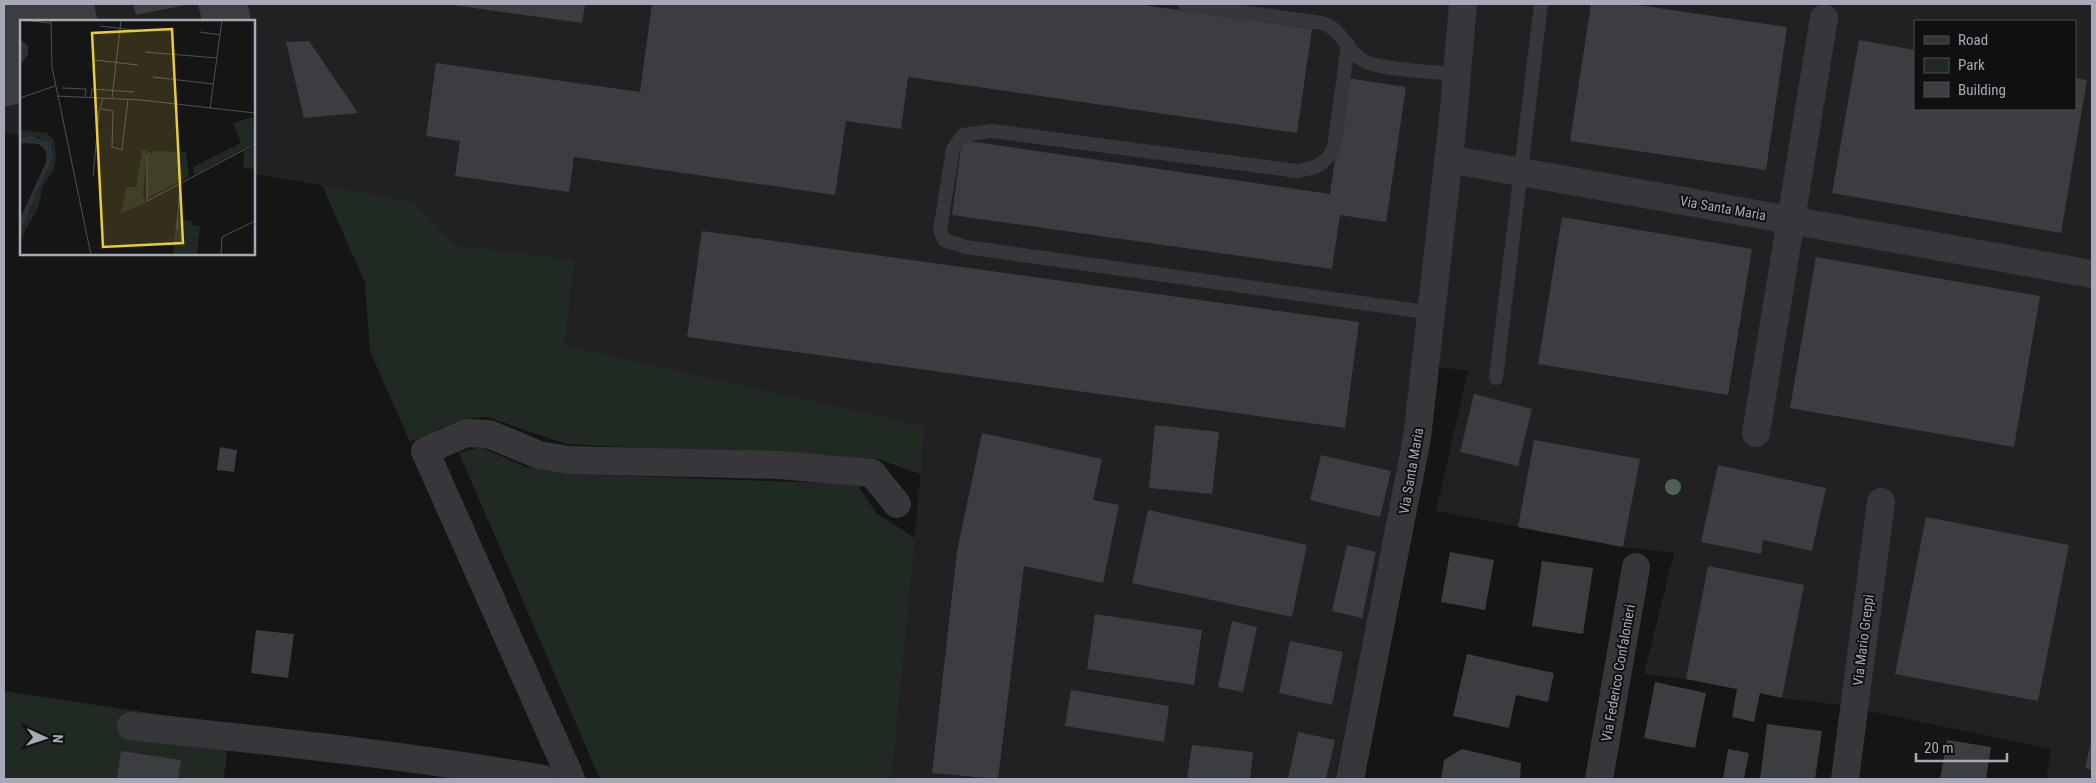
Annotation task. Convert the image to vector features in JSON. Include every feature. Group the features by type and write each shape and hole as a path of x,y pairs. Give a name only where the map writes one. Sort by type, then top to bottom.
{"street":[{"name":"Via Santa Maria","path":"1350,779 1411,480 1433,313 1463,4"},
{"path":"1756,433 1824,18"},
{"name":"Via Santa Maria","path":"1448,159 2092,274"},
{"path":"571,779 425,451 466,433 489,434 539,455 568,460 779,465 872,473 897,504"},
{"name":"Via Mario Greppi","path":"1845,779 1881,502"},
{"name":"Via Federico Confalonieri","path":"1599,779 1636,567"},
{"path":"132,726 442,762 543,779"}],"lane":[{"path":"1184,4 1322,23 1332,26 1354,54 1365,62 1413,70 1457,74"},
{"path":"1496,378 1541,4"},
{"path":"1348,44 1334,147 1329,159 1320,166 1297,171 992,131 973,132 963,135 953,149 940,230 944,240 966,247 1433,313"}],"shaded area":[{"path":"4,4 2092,4 2092,779 2046,779 2051,749 1840,705 1782,698 1686,679 1644,674 1674,553 1623,547 1436,511 1468,371 1418,364 1335,779 892,779 925,426 565,345 575,260 454,244 413,201 255,174 255,20 20,20 20,136 5,133 4,137"}],"green space":[{"path":"322,185 413,201 454,244 575,260 565,345 925,426 921,474 878,459 566,444 487,417 462,419 410,442 370,351 365,283"},
{"path":"481,447 525,467 571,474 857,484 876,513 915,538 892,779 600,779 459,453"},
{"path":"4,691 230,725 224,779 4,779"}],"building":[{"path":"4,4 94,4 98,20 20,20 20,103 4,107"},
{"path":"133,4 185,4 185,5 136,15"},
{"path":"198,4 248,4 251,20 202,20"},
{"path":"445,4 585,4 582,23"},
{"path":"652,4 1136,4 1312,29 1297,133 908,77 901,129 846,121 835,195 574,157 569,192 455,176 460,141 426,136 436,63 640,92"},
{"path":"1591,4 1631,4 1787,27 1766,170 1570,141"},
{"path":"1859,40 1914,50 1914,110 2076,110 2076,78 2087,80 2061,233 1832,193"},
{"path":"309,41 358,113 304,118 286,42"},
{"path":"1347,78 1406,87 1386,222 1340,215 1332,269 952,215 962,140 1330,194"},
{"path":"1562,217 1752,249 1728,395 1538,364"},
{"path":"702,231 1359,322 1345,428 687,337"},
{"path":"1816,257 2040,296 2014,447 1790,408"},
{"path":"1474,394 1532,409 1518,466 1460,452"},
{"path":"1155,425 1219,432 1212,494 1149,488"},
{"path":"982,433 1102,459 1093,500 1119,505 1103,583 1024,566 998,779 932,773 957,551"},
{"path":"1534,440 1640,459 1623,547 1518,527"},
{"path":"220,447 237,450 234,472 217,470"},
{"path":"1321,455 1391,471 1380,517 1310,500"},
{"path":"1718,465 1826,488 1812,551 1763,540 1761,554 1701,542"},
{"path":"1148,510 1307,545 1292,617 1132,583"},
{"path":"1926,517 2069,545 2038,701 1895,674"},
{"path":"1347,545 1376,552 1362,618 1332,611"},
{"path":"1450,552 1494,560 1485,610 1441,602"},
{"path":"1542,561 1593,568 1583,634 1532,626"},
{"path":"1708,566 1804,585 1782,698 1760,693 1754,722 1732,717 1737,689 1686,679"},
{"path":"1095,614 1202,630 1194,685 1087,669"},
{"path":"1232,621 1257,627 1243,692 1218,687"},
{"path":"256,630 294,634 288,678 251,673"},
{"path":"1290,641 1343,652 1332,705 1279,693"},
{"path":"1467,654 1554,673 1548,702 1516,695 1509,728 1453,716"},
{"path":"1655,682 1706,693 1695,748 1644,738"},
{"path":"1071,690 1169,706 1164,742 1065,726"},
{"path":"1767,724 1822,731 1815,779 1760,779"},
{"path":"1298,732 1335,740 1326,779 1288,779"},
{"path":"1947,740 1991,747 1986,779 1940,779"},
{"path":"2092,742 2092,770 2085,768"},
{"path":"1192,745 1253,752 1250,779 1187,779"},
{"path":"1462,749 1521,763 1520,779 1441,779 1444,760"},
{"path":"1728,749 1749,753 1744,779 1723,779"},
{"path":"121,751 181,760 178,779 117,779"}]}
